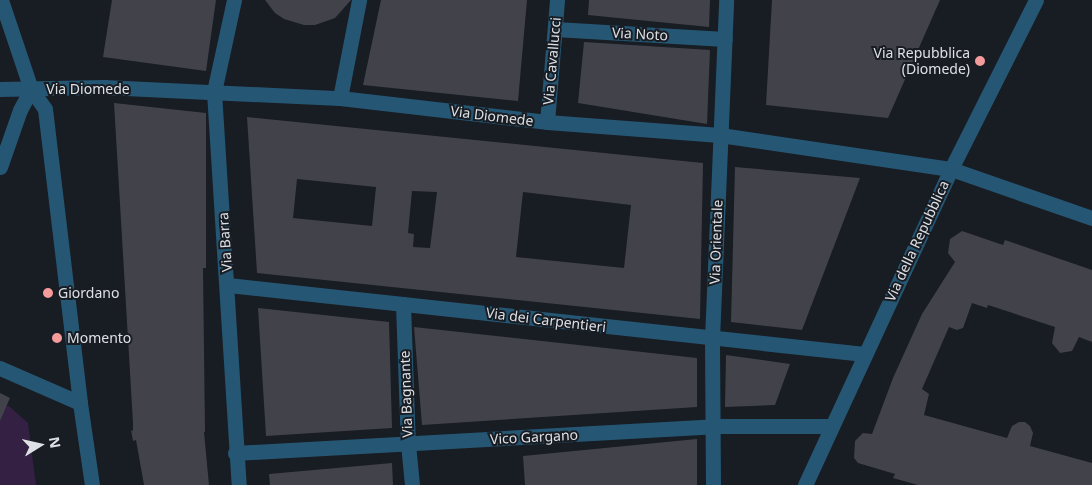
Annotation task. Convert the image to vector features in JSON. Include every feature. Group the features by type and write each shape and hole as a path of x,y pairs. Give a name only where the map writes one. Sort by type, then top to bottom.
{"street":[{"path":"1,0 31,89 45,109 80,402 92,485"},
{"name":"Via Barra","path":"234,0 214,92 228,285 235,453 239,485"},
{"path":"340,98 359,0"},
{"name":"Via Cavallucci","path":"547,122 557,0"},
{"name":"Via Orientale","path":"713,485 712,339 726,0"},
{"name":"Via della Repubblica","path":"805,485 951,169 1036,0"},
{"name":"Via Noto","path":"555,29 725,39"},
{"name":"Via Diomede","path":"0,89 104,87 340,98 547,122 720,135 951,169 1092,218"},
{"path":"0,167 20,110 31,89"},
{"name":"Via dei Carpentieri","path":"228,285 864,354"},
{"name":"Via Bagnante","path":"403,304 408,444 412,485"},
{"path":"0,368 80,402"},
{"name":"Vico Gargano","path":"235,453 714,426 832,426"}],"shaded area":[{"path":"0,404 9,406 28,423 36,485 0,485"}],"building":[{"path":"112,0 216,0 206,71 103,57"},
{"path":"265,0 351,0 335,18 315,25 304,25 284,19 275,13"},
{"path":"381,0 527,0 518,101 363,85"},
{"path":"589,0 710,0 709,27 588,15"},
{"path":"772,0 940,0 888,118 766,105"},
{"path":"584,42 710,50 707,124 578,103"},
{"path":"114,103 206,113 206,268 203,268 204,432 209,485 144,485 136,440 133,441"},
{"path":"247,117 703,163 700,319 257,273","holes":["297,179 376,187 372,226 293,218","412,191 437,192 430,248 413,247 414,234 408,233","523,192 631,205 624,268 516,257"]},
{"path":"735,167 860,178 802,330 731,322"},
{"path":"962,231 1003,245 1005,240 1092,270 1092,342 1079,337 1072,351 1060,353 1052,343 1055,327 988,305 987,308 972,303 963,328 957,330 949,327 922,389 929,394 924,415 1007,438 1012,426 1019,422 1025,422 1030,426 1033,433 1030,446 1092,463 1092,485 918,485 893,478 895,474 858,463 854,458 855,441 863,433 872,434 893,378 922,314 955,262 948,253 950,239"},
{"path":"258,308 389,322 392,428 266,436"},
{"path":"414,327 697,358 697,407 422,425"},
{"path":"726,355 790,364 775,405 725,407"},
{"path":"0,393 10,398 0,421"},
{"path":"697,439 697,485 525,485 523,456"},
{"path":"392,463 393,485 270,485 269,474"}],"place":[{"name":"Via Repubblica (Diomede)","path":"980,61"},
{"name":"Giordano","path":"48,293"},
{"name":"Momento","path":"57,338"}]}
